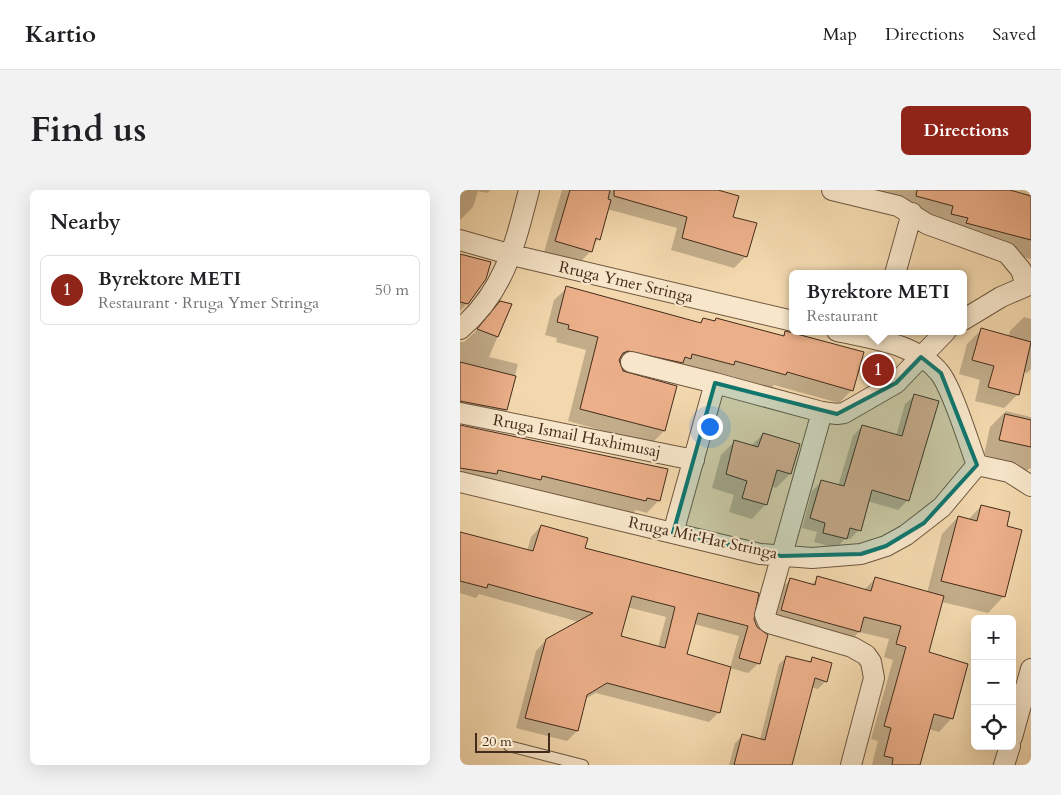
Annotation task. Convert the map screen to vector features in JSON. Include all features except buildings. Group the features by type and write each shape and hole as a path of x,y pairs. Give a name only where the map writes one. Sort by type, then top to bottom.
{"street":[{"path":"460,329 482,308 512,255 529,190"},
{"path":"832,190 898,206 927,224 1007,252 1021,270 1028,284 1001,296 967,317"},
{"path":"896,270 912,213"},
{"name":"Rruga Ymer Stringa","path":"460,240 512,255 789,320"},
{"path":"631,362 822,412 837,414 854,408 896,383 942,335"},
{"path":"877,336 906,348 941,373 977,465 1009,472 1031,486"},
{"path":"673,533 715,384"},
{"path":"822,412 766,611 768,622 852,647 866,655 871,662 874,678 851,765"},
{"name":"Rruga Ismail Haxhimusaj","path":"460,413 694,460"},
{"name":"Rruga Mit'Hat Stringa","path":"460,482 760,554 812,558 853,555 886,546 906,535 942,507 977,465"},
{"path":"1016,723 1031,669"},
{"path":"1004,765 1009,750"}],"lane":[{"path":"509,746 582,765"}],"highlighted area":[{"path":"921,357 941,373 977,465 924,523 886,546 861,554 781,556 673,533 715,383 837,414 896,383"}],"place":[{"name":"Byrektore METI","path":"878,370"}]}
